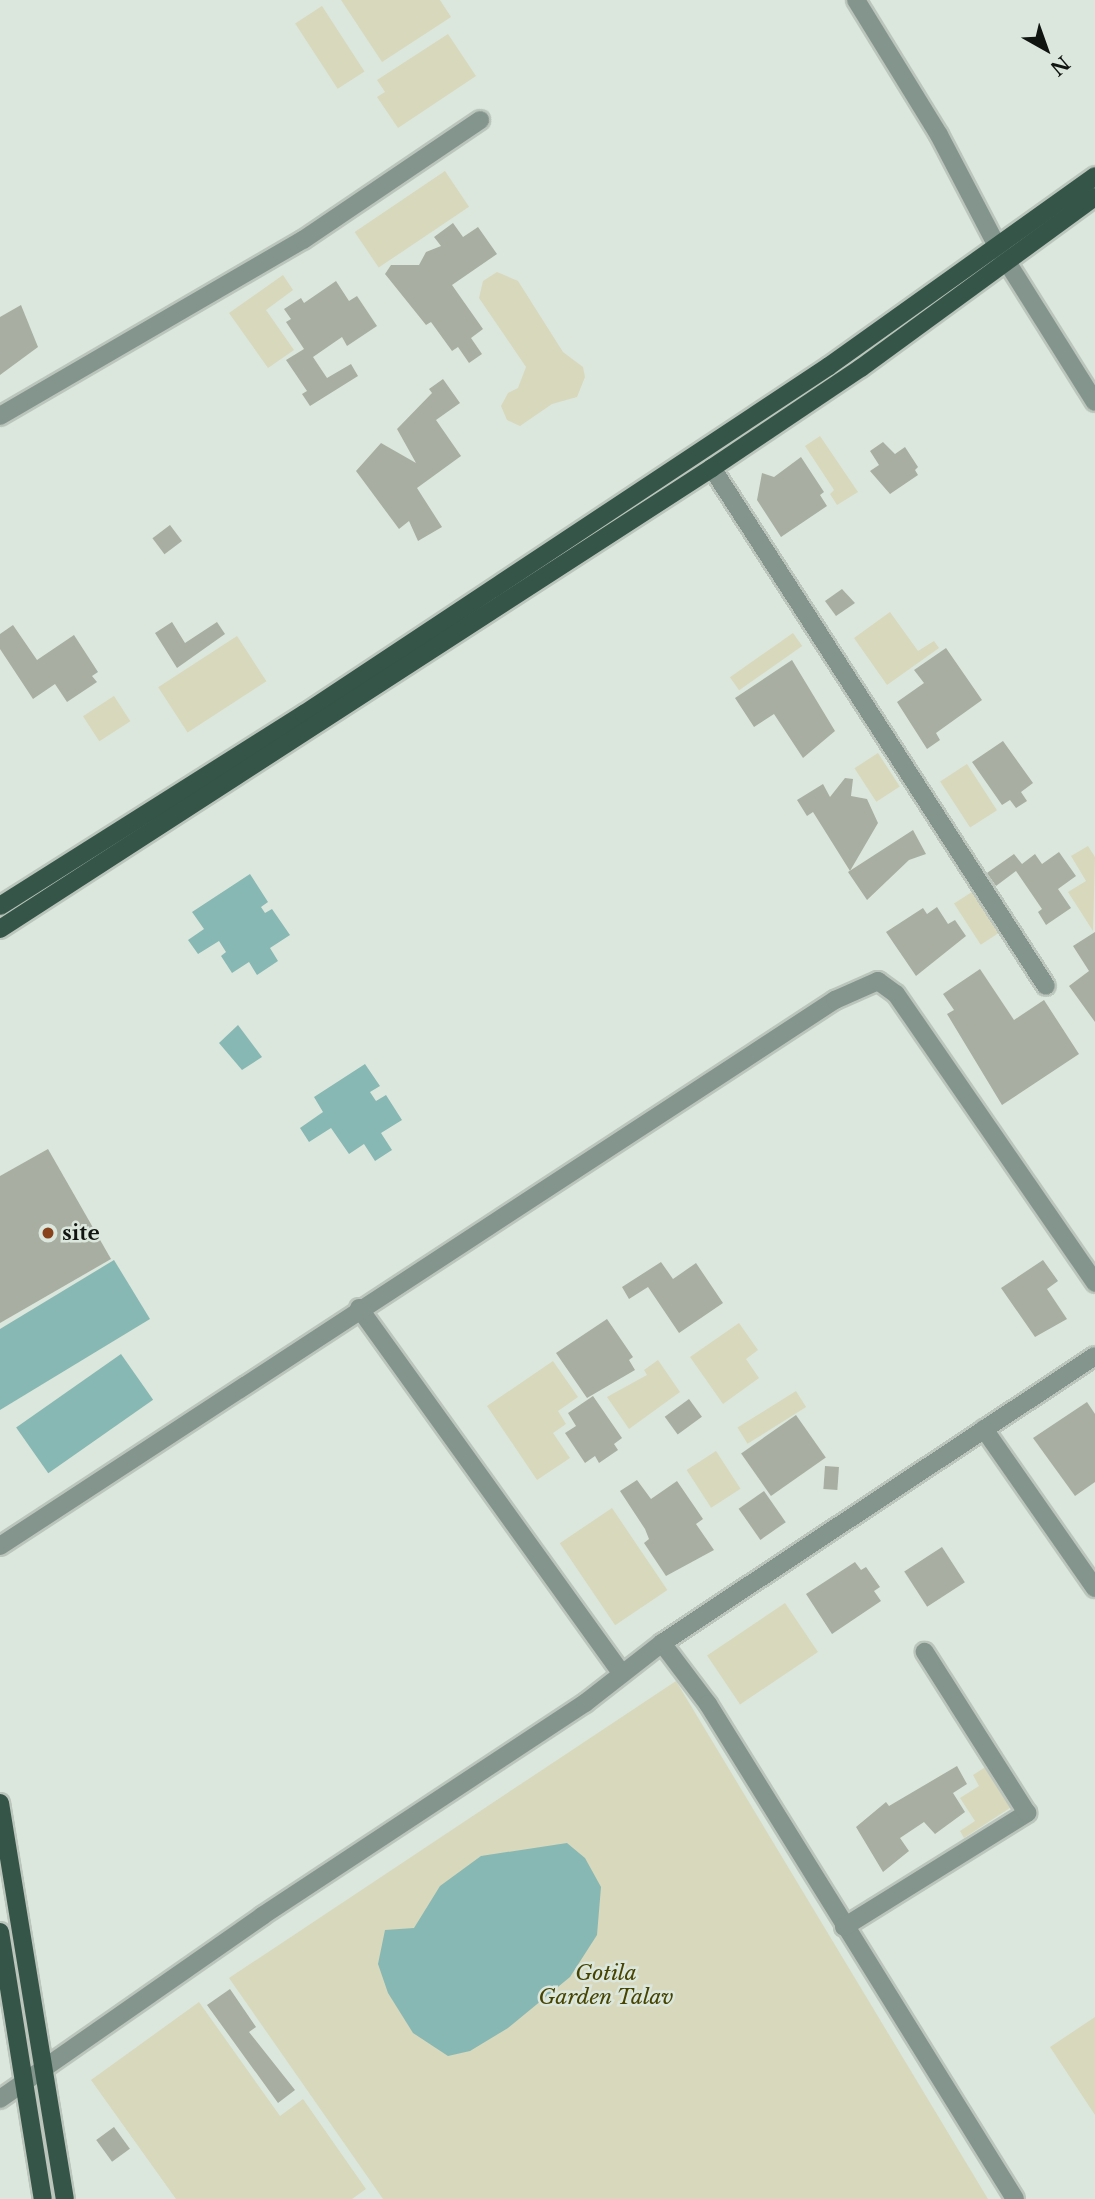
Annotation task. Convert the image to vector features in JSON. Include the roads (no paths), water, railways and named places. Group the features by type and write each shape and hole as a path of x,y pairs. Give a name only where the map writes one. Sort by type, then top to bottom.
{"main road":[{"path":"0,906 304,714 830,366 1095,176"},
{"path":"0,929 712,468 1008,263 1095,197"},
{"path":"0,1803 65,2199"},
{"path":"0,1932 43,2199"}],"street":[{"path":"856,0 939,135 997,246 1095,401"},
{"path":"0,416 303,240 480,120"},
{"path":"712,468 1046,986"},
{"path":"0,1546 359,1308 835,1000 877,981 896,994 1095,1283"},
{"path":"359,1308 621,1673"},
{"path":"0,2099 252,1923 584,1703 662,1643 1095,1356"},
{"path":"984,1429 1095,1588"},
{"path":"662,1643 708,1704 1015,2199"},
{"path":"844,1927 1027,1813 925,1652"}],"water":[{"path":"250,874 268,902 261,907 265,913 272,909 290,935 270,948 278,961 257,975 249,962 232,973 221,956 226,952 219,941 198,954 188,940 204,929 192,912"},
{"path":"238,1025 262,1057 242,1070 219,1043"},
{"path":"365,1064 380,1086 370,1092 376,1101 386,1095 402,1120 381,1133 392,1150 375,1161 364,1144 349,1154 331,1128 309,1142 300,1128 323,1112 314,1097"},
{"path":"114,1260 150,1319 0,1410 0,1329"},
{"path":"121,1354 153,1400 48,1473 16,1427"},
{"path":"567,1843 585,1858 601,1887 597,1935 570,1977 508,2028 470,2051 448,2056 413,2033 388,1993 378,1964 385,1930 414,1928 440,1886 481,1856"}],"place":[{"name":"site","path":"48,1233"}],"park label":[{"name":"Gotila Garden Talav","path":"606,1985"}]}
